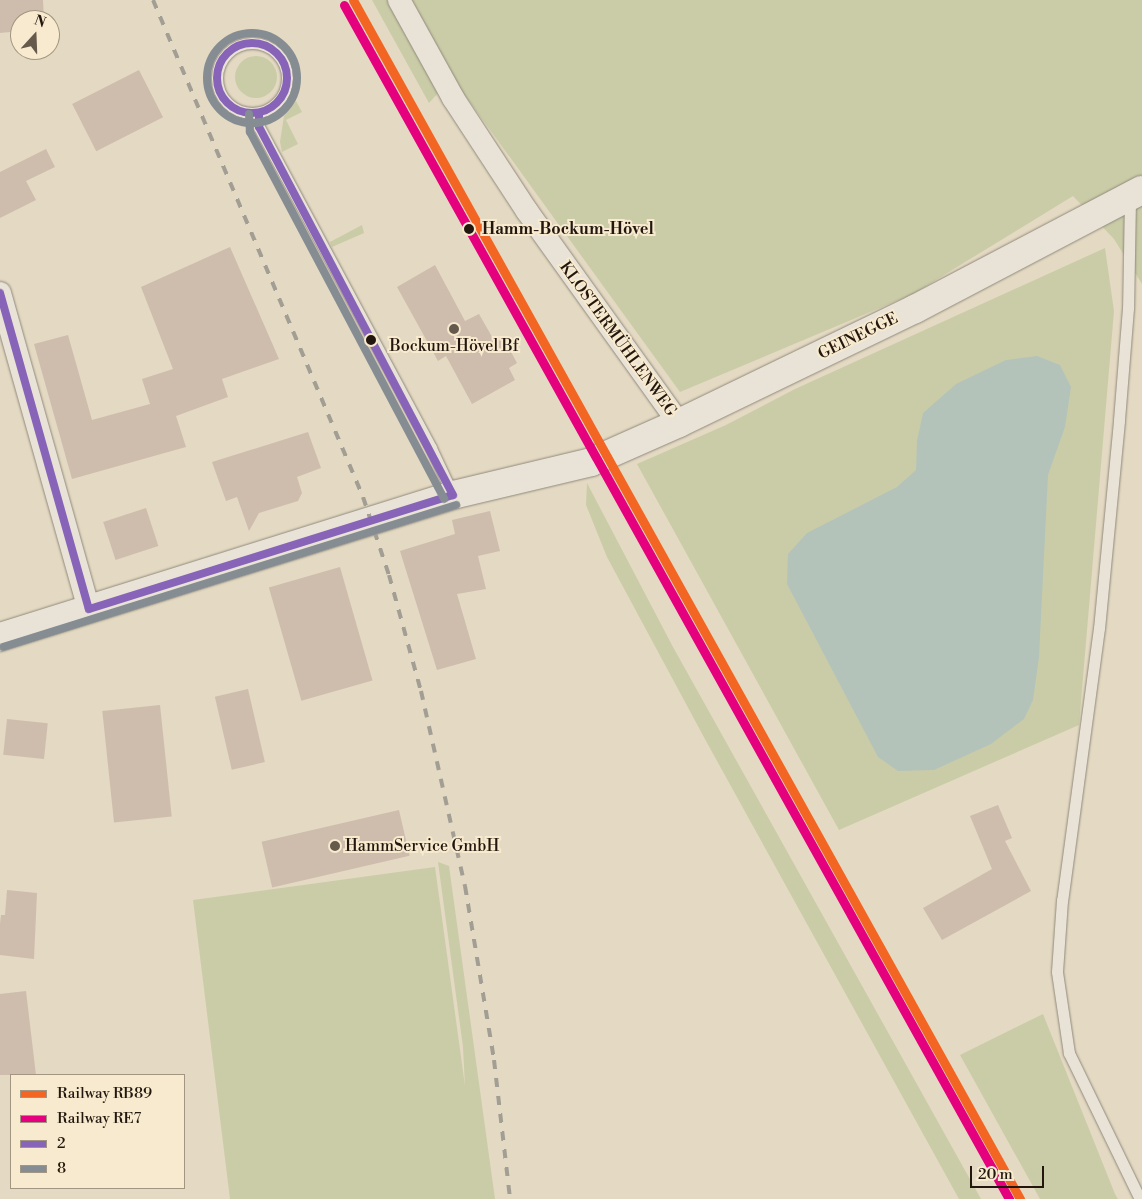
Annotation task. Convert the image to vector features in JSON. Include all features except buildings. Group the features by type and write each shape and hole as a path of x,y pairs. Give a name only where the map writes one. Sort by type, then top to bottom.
{"street":[{"name":"KLOSTERMÜHLENWEG","path":"399,0 453,98 521,203 679,423"},
{"name":"GEINEGGE","path":"0,637 453,495 568,469 679,423 915,309 1136,194"},
{"path":"0,293 89,609"}],"lane":[{"path":"246,42 264,44 280,55 288,72 286,91 275,106 259,114 240,112 224,101 217,84 218,66 229,50 246,42"},
{"path":"259,114 259,127 431,448 453,495"},
{"path":"1136,194 1119,421 1098,628 1062,900 1057,972 1069,1053 1140,1199"}],"green space":[{"path":"372,0 388,0 438,93 429,103"},
{"path":"412,0 1142,0 1142,284 1114,239 1073,196 913,294 680,392 459,87"},
{"path":"260,56 268,59 274,65 277,77 274,89 268,95 252,98 244,95 238,89 235,73 238,65 244,59"},
{"path":"296,101 302,112 286,120 298,144 282,152 280,142 284,116"},
{"path":"362,225 364,233 332,247 330,242"},
{"path":"1105,248 1114,311 1079,725 839,830 637,464 726,425 795,389"},
{"path":"587,483 673,647 981,1199 959,1199 706,741 607,557 586,505"},
{"path":"438,862 449,866 495,1199 230,1199 193,900 435,867 465,1086 463,1047"},
{"path":"1043,1014 1118,1199 1040,1199 960,1055"}],"shaded area":[{"path":"1037,356 1060,365 1071,387 1065,427 1048,475 1039,657 1033,700 1024,719 991,744 934,770 898,771 878,757 787,584 788,554 807,533 897,487 916,470 917,441 923,413 956,384 1006,360"}],"railway":[{"path":"153,0 363,497 389,575 421,691 465,886 494,1060 510,1199"}],"rail line":[{"name":"RB89","path":"353,0 1020,1199"},
{"name":"RE7","path":"344,5 1009,1199"}],"transit line":[{"name":"8","path":"252,33 269,36 284,46 294,61 297,78 294,95 284,110 269,120 252,123 235,120 220,110 210,95 207,78 210,61 220,46 235,36 252,33"},
{"name":"2","path":"259,43 272,49 281,58 285,64 287,78 285,92 277,103 266,111 245,113 238,111 227,103 219,92 217,71 219,64 227,53 238,45 259,43"},
{"name":"8","path":"249,114 250,132 444,499"},
{"name":"2","path":"259,114 259,127 453,495"},
{"name":"2","path":"0,293 89,609"},
{"name":"2","path":"89,609 453,495"},
{"name":"8","path":"3,647 456,505"}],"place":[{"name":"Hamm-Bockum-Hövel","path":"469,229"},
{"name":"Bockum-Hövel Bf","path":"454,329"},
{"name":"HammService GmbH","path":"335,846"}]}
